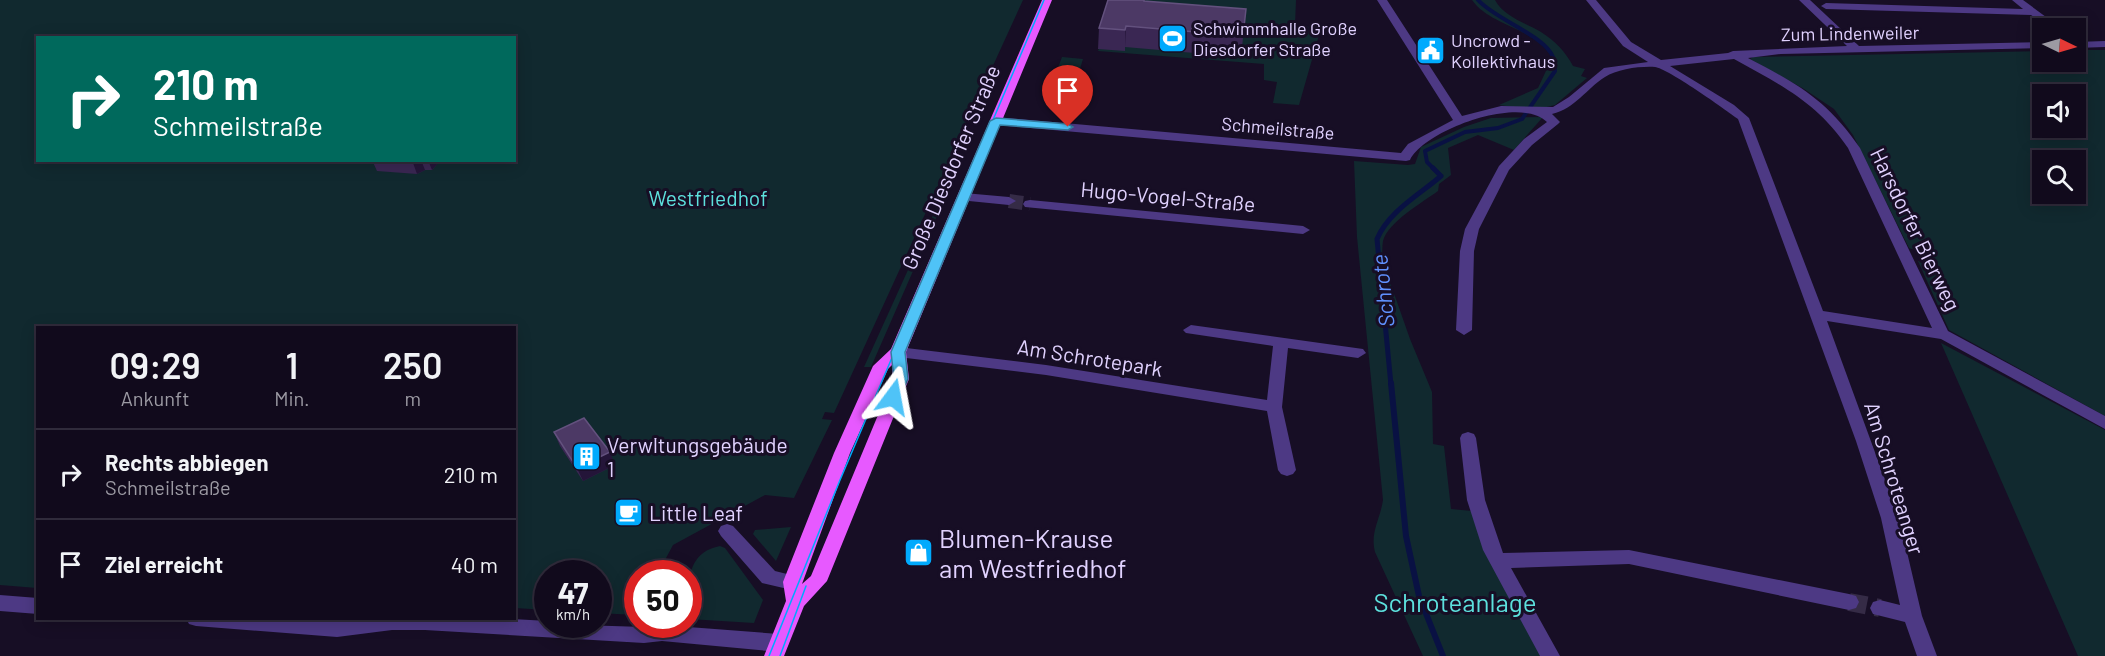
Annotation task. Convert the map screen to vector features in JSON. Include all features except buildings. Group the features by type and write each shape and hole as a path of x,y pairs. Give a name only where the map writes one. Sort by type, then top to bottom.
{"main road":[{"name":"Große Diesdorfer Straße","path":"792,582 843,453 881,366 898,352 1047,0"},
{"name":"Große Diesdorfer Straße","path":"777,649 796,601 818,581 901,379 898,352"},
{"path":"792,582 796,601"}],"street":[{"path":"1382,0 1459,121"},
{"name":"Am Schroteanger","path":"1591,0 1624,41 1742,116 1818,315 1886,507 1912,616 1927,656"},
{"path":"1804,0 1856,49"},
{"path":"2017,0 2042,18"},
{"path":"1826,6 2033,12"},
{"path":"2086,44 2105,44"},
{"name":"Zum Lindenweiler","path":"1538,112 1557,109 1571,101 1604,72 1658,63 1733,54 2032,45"},
{"name":"Harsdorfer Bierweg","path":"1733,54 1797,90 1824,110 1839,126 1854,148 1942,334 2105,423"},
{"name":"Schmeilstraße","path":"996,121 1406,157 1407,151 1412,147 1459,121 1507,109 1538,112"},
{"path":"1464,330 1467,251 1472,229 1503,169 1528,142 1554,122 1538,112"},
{"path":"964,197 1009,201"},
{"name":"Hugo-Vogel-Straße","path":"1030,204 1303,230"},
{"path":"1818,315 1942,334"},
{"path":"1191,330 1358,353"},
{"path":"1281,342 1274,407 1287,470"},
{"name":"Am Schrotepark","path":"898,352 1047,370 1274,407"},
{"path":"1468,438 1476,500 1498,561 1550,656"},
{"path":"727,531 769,578 792,582"},
{"path":"1498,561 1629,556 1850,602"},
{"path":"0,603 36,606"},
{"path":"1880,608 1912,616"},
{"path":"224,620 337,628 392,622 425,622 644,635 662,633 777,649"}],"green space":[{"name":"Westfriedhof","path":"0,0 1023,0 834,413 825,412 822,419 832,420 794,498 765,495 673,545 665,560 624,560 624,614 612,614 612,560 534,560 534,609 516,608 516,326 36,326 36,588 0,585"},
{"path":"1119,0 1296,0 1295,25 1321,28 1299,105 1273,103 1277,82 1264,80 1264,64 1098,51"},
{"path":"1472,0 1495,0 1504,11 1551,39 1573,66 1585,69 1581,76 1587,78 1555,105 1520,108 1499,105 1538,88 1552,58 1536,40 1490,16"},
{"path":"2086,50 2105,50 2105,416 1949,330 1918,261 1930,259 1925,254 1909,248 1853,135 1834,109 1804,89 1750,59 1753,57 2032,51 2032,72 2086,72"},
{"path":"1062,57 1083,59 1078,75 1056,73"},
{"name":"Schroteanlage","path":"1543,117 1514,150 1478,135 1448,148 1451,175 1439,184 1438,191 1399,220 1386,234 1383,241 1384,279 1390,282 1432,392 1433,444 1444,446 1451,509 1472,511 1543,656 1423,656 1375,552 1374,545 1383,500 1357,237 1354,161 1415,164 1421,147 1464,127 1491,118"},
{"path":"941,197 945,198 871,367 864,367"},
{"path":"1941,343 2105,430 2105,656 2078,656"},
{"path":"791,527 776,561 753,534 755,530"},
{"path":"720,546 725,548 763,600 754,623 702,620 702,560 697,560 708,550"}],"waterway":[{"name":"Schrote","path":"1391,385 1377,239 1382,229 1405,204 1441,176 1427,162 1425,151 1465,132 1498,128 1522,119 1555,71 1554,60 1548,49 1478,0"},
{"name":"Schrote","path":"1391,383 1406,536 1419,596 1443,656"}],"tunnel":[{"path":"1009,201 1030,204"},
{"path":"1849,602 1880,608"}],"tram line":[{"path":"769,656 840,480 1044,0"},
{"path":"780,656 806,586"}],"place":[{"name":"Schwimmhalle Große Diesdorfer Straße","path":"1172,38"},
{"name":"Uncrowd - Kollektivhaus","path":"1430,50"},
{"name":"Verwltungsgebäude 1","path":"586,456"},
{"name":"Little Leaf","path":"628,512"},
{"name":"Blumen-Krause am Westfriedhof","path":"918,552"}],"route":[{"path":"893,397 901,379 898,352 996,121 1068,127"}]}
